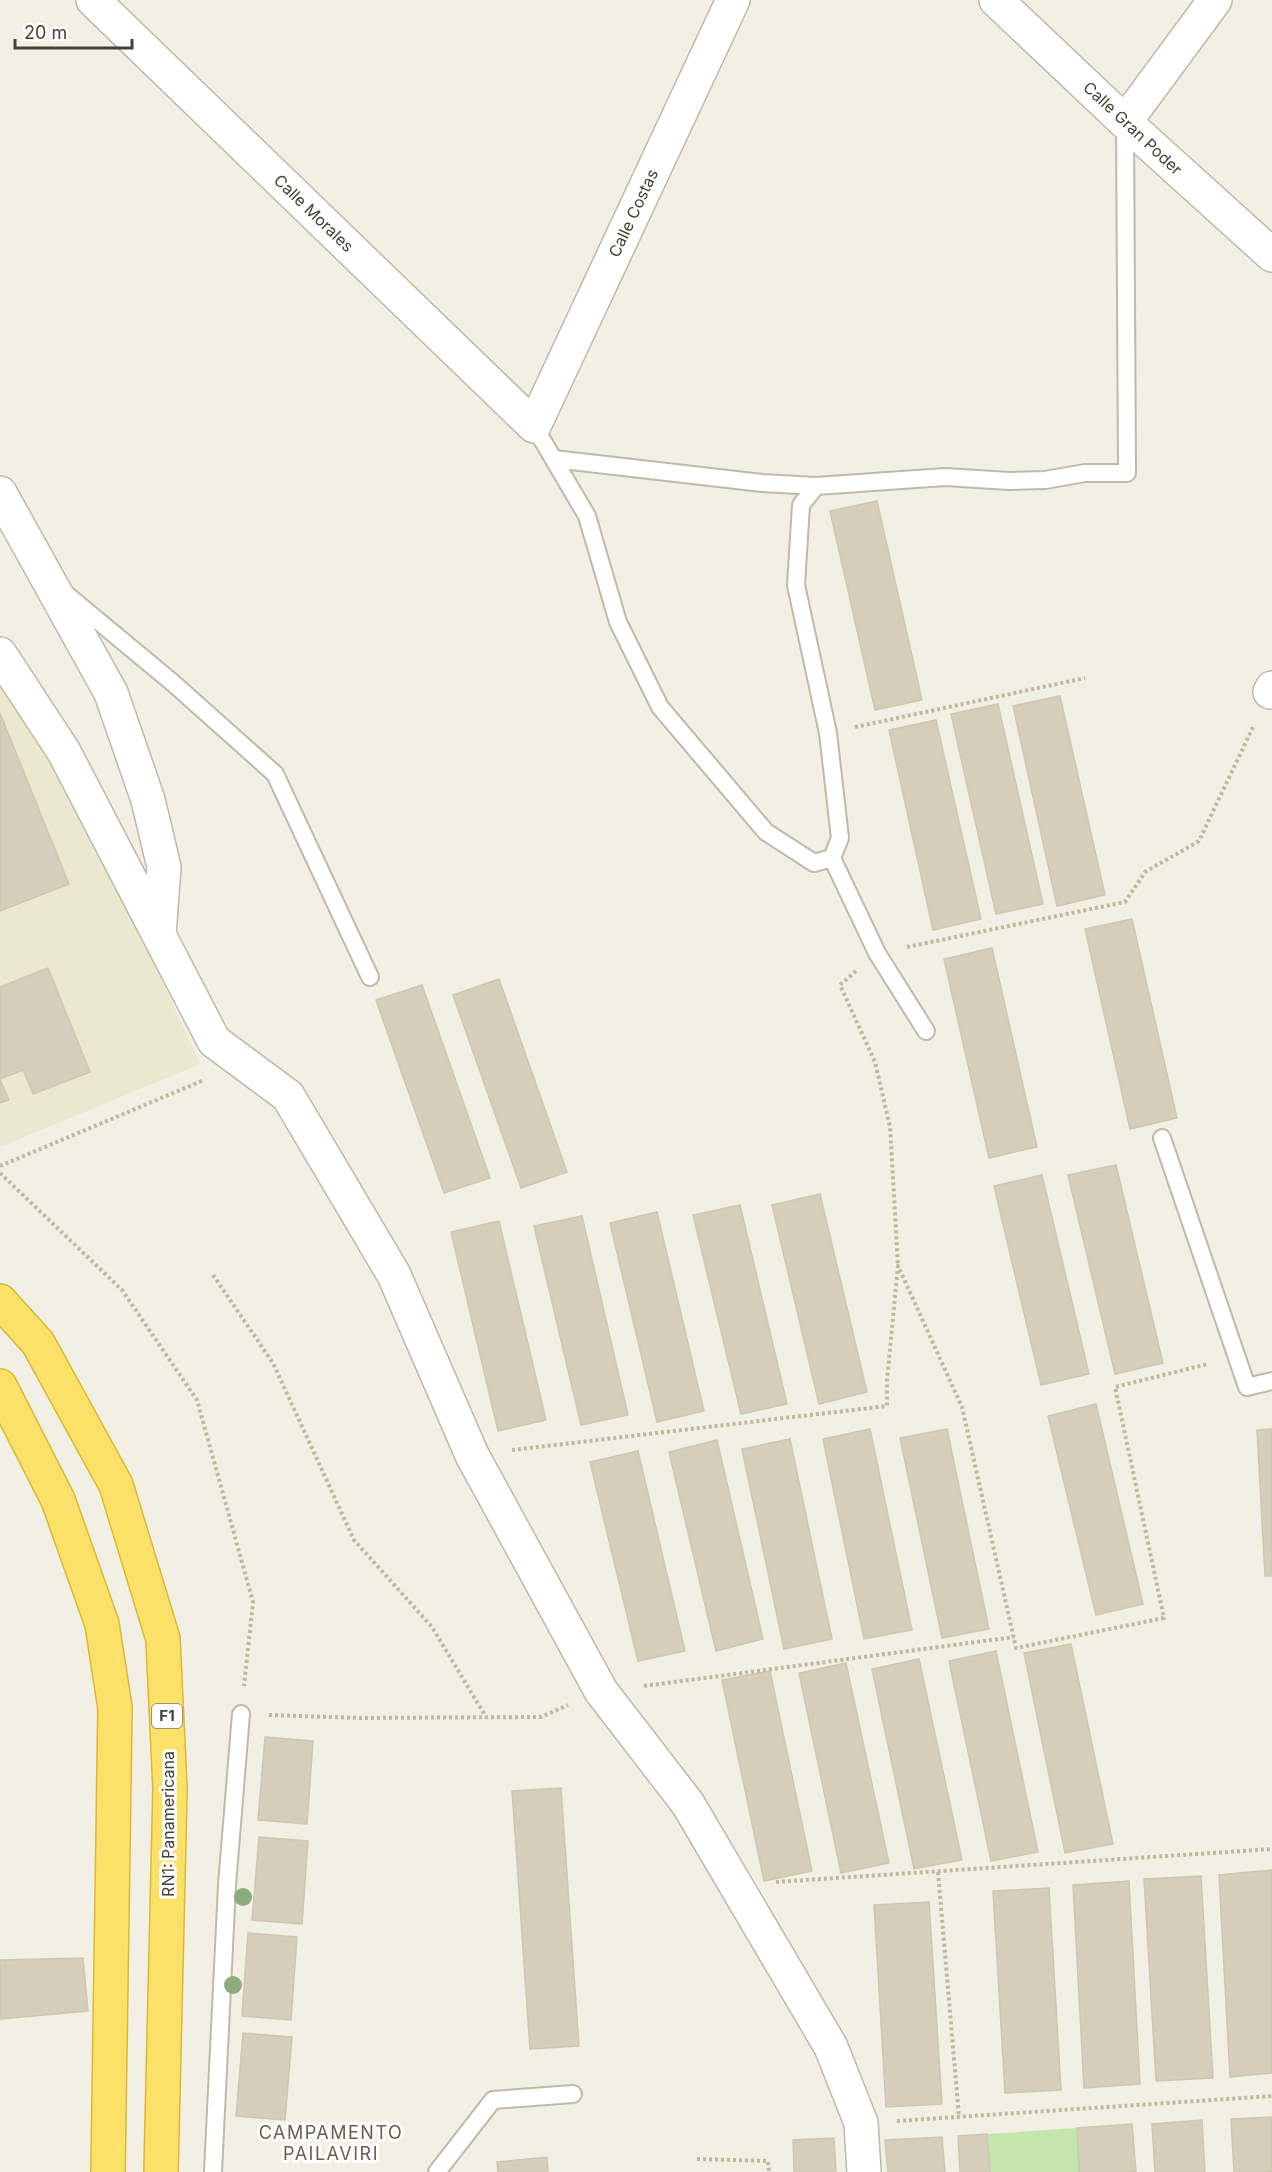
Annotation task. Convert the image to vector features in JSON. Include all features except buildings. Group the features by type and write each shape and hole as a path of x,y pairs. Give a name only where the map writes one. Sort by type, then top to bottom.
{"highway":[{"name":"RN1: Panamericana","path":"0,1301 38,1343 116,1485 163,1639 170,1789 161,2172"},
{"path":"0,1386 62,1511 102,1624 115,1708 108,2172"}],"street":[{"name":"Calle Morales","path":"93,0 534,426"},
{"name":"Calle Costas","path":"534,426 732,0"},
{"name":"Calle Gran Poder","path":"996,0 1125,122 1272,255"},
{"path":"1125,122 1215,0"},
{"path":"0,493 111,693 148,800 164,867 159,935"},
{"path":"0,654 64,752 213,1041 288,1096 394,1275 472,1455 601,1691 688,1804 831,2047 861,2123 864,2172"}],"lane":[{"path":"554,459 762,483 816,486 945,477 1009,481 1046,480 1084,473 1127,473 1125,122"},
{"path":"534,426 587,516 618,622 660,707 766,832 814,862 832,858"},
{"path":"816,486 801,506 796,585 828,733 840,838 832,858 877,953 926,1031"},
{"path":"48,579 173,683 275,774 369,976"},
{"path":"1162,1138 1246,1387 1272,1381"},
{"path":"213,2172 227,1885 241,1714"},
{"path":"437,2172 493,2100 573,2094"}],"path":[{"path":"828,733 1085,678"},
{"path":"472,1455 887,1406 887,1380 898,1266 890,1127 875,1062 840,985 877,953 1125,902 1145,872 1199,841 1271,690"},
{"path":"0,1166 244,1064"},
{"path":"0,1173 122,1290 196,1400 253,1602 241,1714 360,1718 541,1717 601,1691 1014,1637"},
{"path":"898,1266 962,1407 1016,1648 1164,1618 1115,1387 1237,1357"},
{"path":"213,1275 273,1363 354,1540 432,1627 487,1718"},
{"path":"736,1885 1272,1849"},
{"path":"938,1872 959,2117"},
{"path":"861,2123 1272,2096"},
{"path":"697,2159 768,2161 769,2172"}],"shaded area":[{"path":"0,673 101,847 200,1064 0,1147"}],"green space":[{"path":"1077,2128 1079,2172 990,2172 987,2134"}],"district":[{"name":"CAMPAMENTO PAILAVIRI","path":"331,2143"}]}
